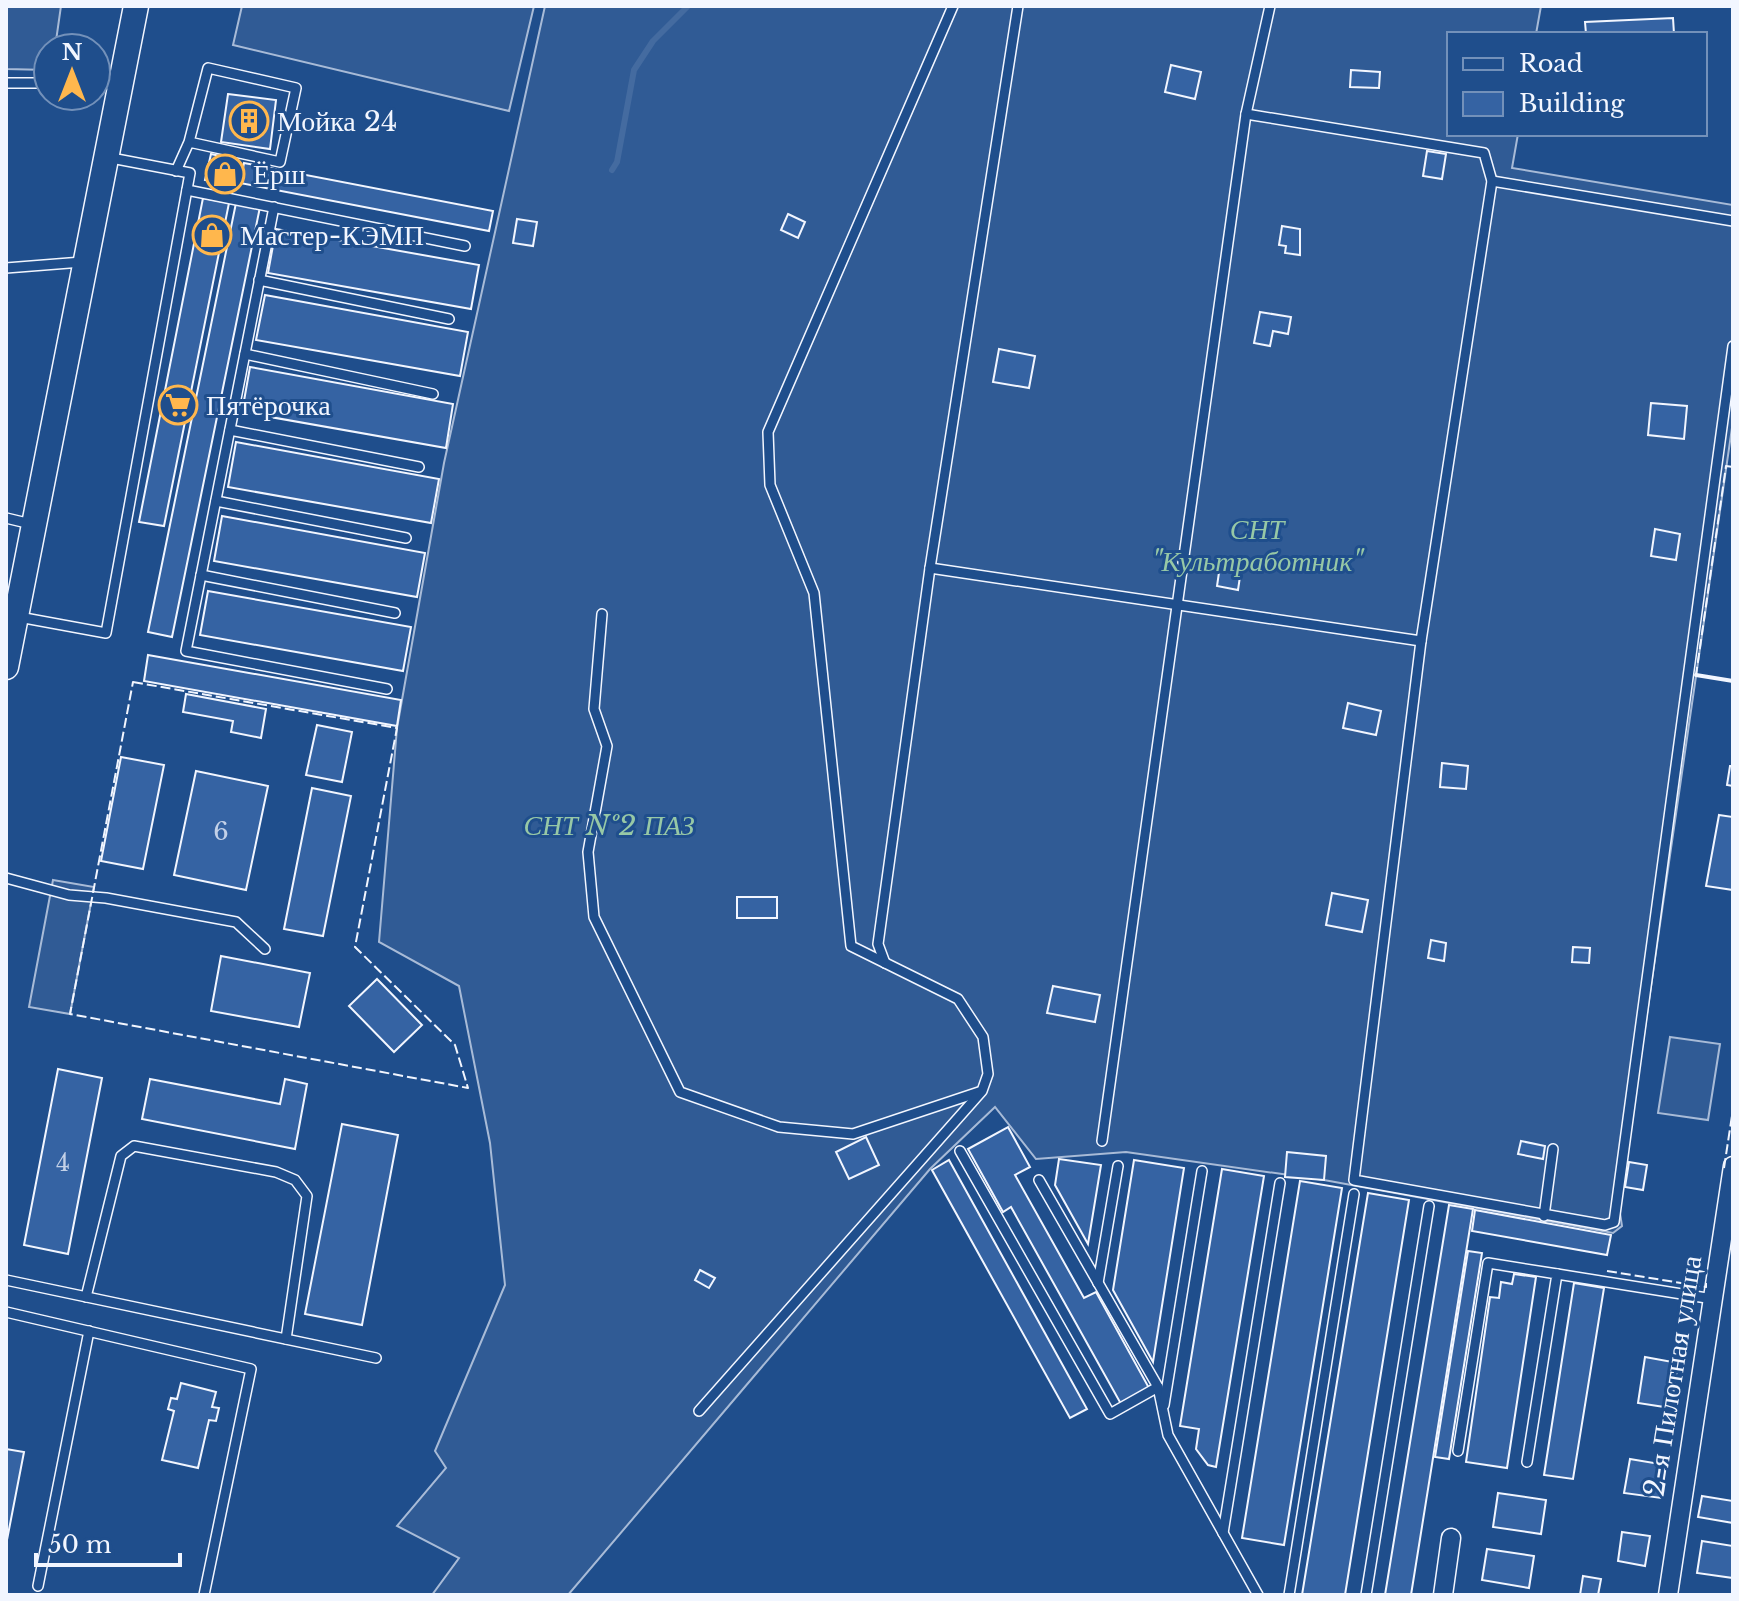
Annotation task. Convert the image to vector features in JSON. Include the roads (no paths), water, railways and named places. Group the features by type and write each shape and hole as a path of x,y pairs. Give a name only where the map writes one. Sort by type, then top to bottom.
{"main road":[{"path":"6,667 136,6"}],"street":[{"name":"2-я Пилотная улица","path":"1668,1595 1733,1166"},
{"path":"1443,1595 1451,1538"}],"lane":[{"path":"699,1411 982,1091 988,1074 983,1037 958,999 851,946 814,593 770,485 768,432 953,6"},
{"path":"885,963 878,944 930,568 1018,6"},
{"path":"1102,1141 1246,114 1270,6"},
{"path":"176,171 189,142 208,68 296,88 280,162 189,142"},
{"path":"6,83 32,83"},
{"path":"112,84 121,84"},
{"path":"1246,114 1484,153 1492,181 1421,641 1354,1180 1544,1216 1605,1225 1614,1222 1733,346"},
{"path":"16,617 106,633 190,173 106,157"},
{"path":"1492,181 1733,221"},
{"path":"187,190 465,246"},
{"path":"274,207 186,651 387,689"},
{"path":"6,268 86,262"},
{"path":"259,280 449,319"},
{"path":"245,354 433,394"},
{"path":"230,430 419,467"},
{"path":"216,501 406,538"},
{"path":"6,518 34,524"},
{"path":"930,568 1421,641"},
{"path":"201,575 395,613"},
{"path":"602,614 594,709 607,746 588,852 594,917 680,1092 779,1127 853,1134 982,1091"},
{"path":"6,878 69,895 106,898 236,922 265,949"},
{"path":"86,1297 121,1156 134,1146 276,1172 295,1180 307,1196 286,1339"},
{"path":"1544,1216 1553,1149"},
{"path":"960,1151 1110,1414 1158,1387"},
{"path":"1098,1283 1118,1166"},
{"path":"1163,1412 1202,1171"},
{"path":"1039,1180 1158,1387 1168,1435 1258,1595"},
{"path":"1223,1533 1280,1183"},
{"path":"1289,1595 1354,1194"},
{"path":"1366,1595 1429,1206"},
{"path":"1458,1451 1488,1263 1713,1299"},
{"path":"1527,1462 1557,1274"},
{"path":"6,1280 376,1358"},
{"path":"6,1312 251,1369 204,1595"},
{"path":"38,1586 89,1331"}],"waterway":[{"path":"612,170 617,162 634,70 653,41 688,6"}],"place":[{"name":"Мойка 24","path":"249,121"},
{"name":"Ёрш","path":"225,174"},
{"name":"Мастер-КЭМП","path":"212,235"},
{"name":"Пятёрочка","path":"178,405"}],"park label":[{"name":"СНТ \"Культработник\"","path":"1257,545"},
{"name":"СНТ №2 ПАЗ","path":"609,825"}]}
